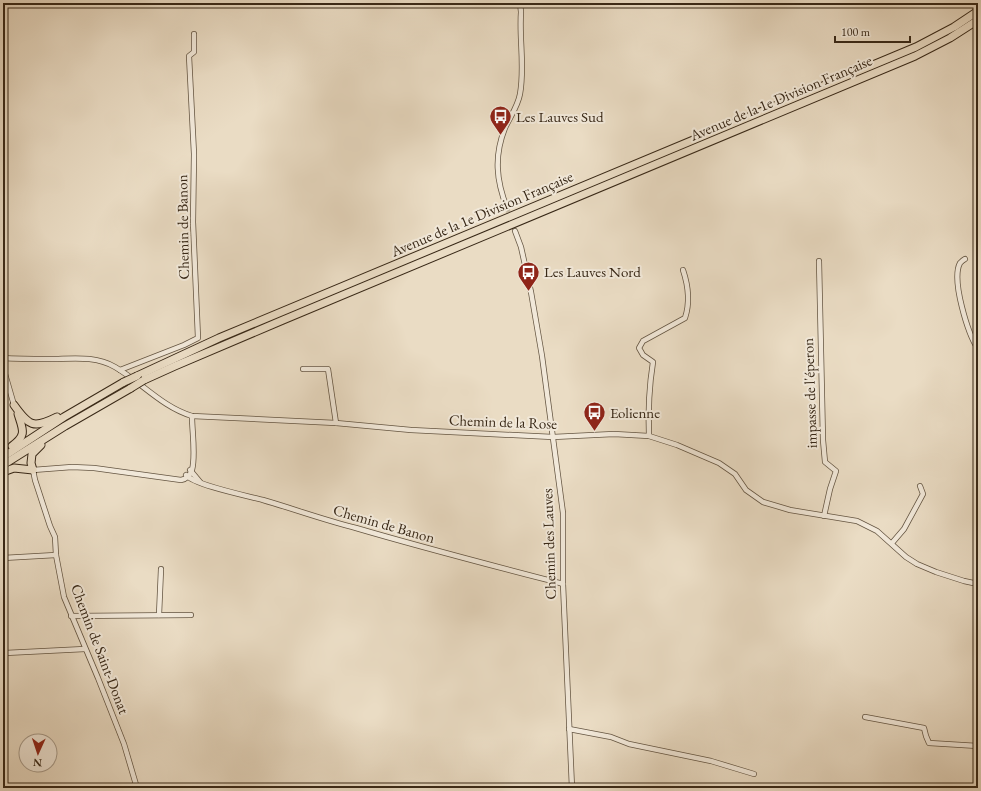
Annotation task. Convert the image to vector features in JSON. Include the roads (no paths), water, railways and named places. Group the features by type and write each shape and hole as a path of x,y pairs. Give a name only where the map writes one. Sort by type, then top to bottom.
{"highway":[{"name":"Avenue de la 1e Division Française","path":"3,457 105,392 200,346 916,47 954,27 978,11"},
{"name":"Avenue de la 1e Division Française","path":"3,465 65,426 159,373 915,56 950,38 978,20"},
{"path":"3,472 14,468 33,470 31,458 35,450 132,388"},
{"path":"14,405 24,419 32,424 40,424 51,420 105,392"},
{"path":"3,452 18,442 23,435 22,427 14,405"}],"street":[{"path":"507,208 498,177 497,162 505,128 520,95 520,3"},
{"name":"Chemin de Banon","path":"120,370 198,338 193,222 194,154 189,74 189,56 194,52 194,34"},
{"name":"Chemin des Lauves","path":"515,231 521,247 531,292 542,356 563,513 563,584 572,788"},
{"path":"965,259 960,264 958,275 958,292 961,306 978,349"},
{"name":"impasse de l'éperon","path":"819,261 823,440 825,462 836,471 824,516"},
{"path":"649,436 648,421 653,362 643,355 639,348 643,342 663,329 685,318 688,299 686,278 683,270"},
{"name":"Chemin de la Rose","path":"3,358 99,360 114,366 168,406 192,416 336,423 411,430 553,437 614,434 649,436 677,445 719,463 735,474 746,490 763,502 790,510 857,521 877,531 906,557 917,564 936,572 978,584"},
{"path":"3,367 14,405"},
{"path":"303,369 328,369 336,423"},
{"path":"33,470 72,467 94,468 180,480 187,476 191,471 193,445 192,416"},
{"name":"Chemin de Saint-Donat","path":"33,470 39,493 55,537 56,555 64,597 124,744 137,788"},
{"path":"191,471 200,482"},
{"name":"Chemin de Banon","path":"187,476 191,480 223,490 358,529 563,584"},
{"path":"892,543 904,529 923,494 920,486"},
{"path":"3,558 56,555"},
{"path":"159,615 161,568"},
{"path":"71,616 191,615"},
{"path":"3,626 4,653 85,649"},
{"path":"865,717 924,728 929,743 978,746"},
{"path":"569,729 611,737 629,744 711,761 754,774"}],"tunnel":[{"path":"507,208 515,231"}],"place":[{"name":"Les Lauves Sud","path":"500,136"},
{"name":"Les Lauves Nord","path":"528,292"},
{"name":"Eolienne","path":"595,432"}]}
